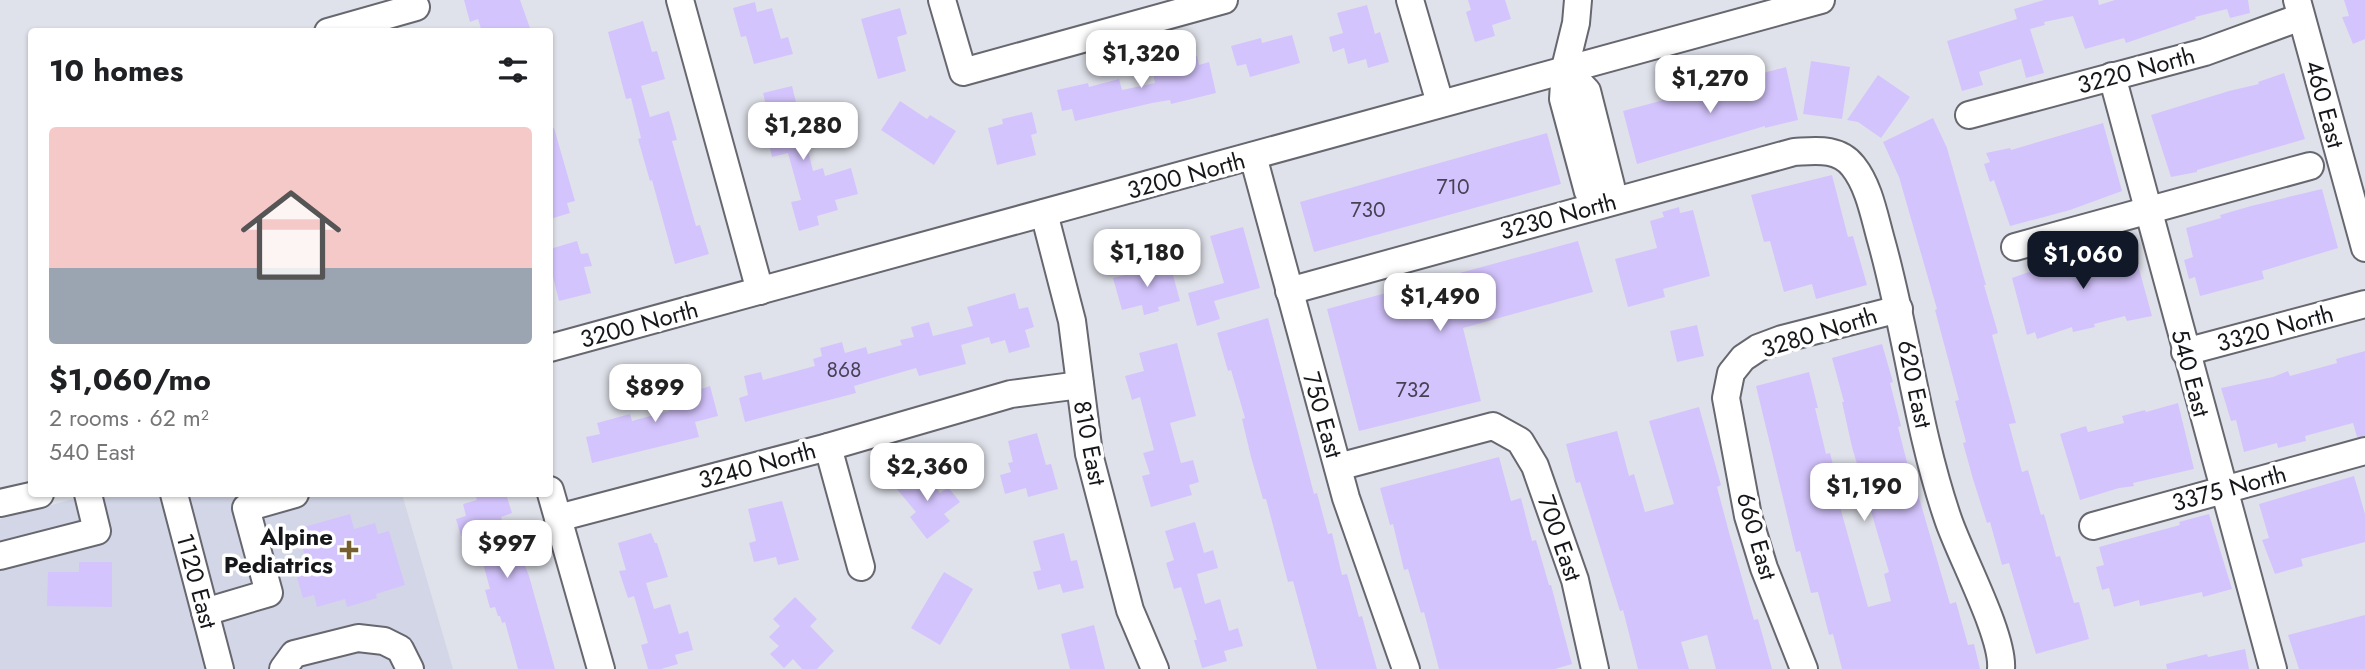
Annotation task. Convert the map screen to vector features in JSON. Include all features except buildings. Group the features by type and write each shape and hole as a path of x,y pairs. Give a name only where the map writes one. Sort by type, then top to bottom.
{"street":[{"path":"680,0 760,291"},
{"path":"942,0 963,72 1224,0"},
{"path":"1410,0 1440,103"},
{"path":"1578,0 1576,23 1565,68 1587,91 1611,186 1604,203"},
{"name":"3200 North","path":"553,347 1253,156 1788,4 1821,0"},
{"name":"3220 North","path":"1969,115 2205,52 2299,8"},
{"name":"460 East","path":"2299,8 2365,248"},
{"path":"347,28 418,13"},
{"name":"540 East","path":"2112,76 2273,669"},
{"name":"3230 North","path":"1289,291 1794,152 1829,150"},
{"name":"620 East","path":"1829,150 1852,164 1865,186 1899,309 1933,470 1949,520 1994,633 2002,661 2001,669"},
{"name":"750 East","path":"1253,156 1346,498 1406,669"},
{"path":"2015,247 2310,166"},
{"name":"810 East","path":"1044,213 1072,321 1089,454 1130,610 1154,669"},
{"name":"3320 North","path":"2185,352 2365,304"},
{"name":"3280 North","path":"1726,398 1731,373 1743,358 1758,348 1782,339 1899,309"},
{"name":"3240 North","path":"558,518 828,447 1011,394 1080,386"},
{"name":"660 East","path":"1726,398 1748,516 1764,568 1804,669"},
{"name":"700 East","path":"1338,467 1493,426 1520,441 1535,466 1575,580 1595,669"},
{"path":"828,447 861,567"},
{"name":"3375 North","path":"2093,526 2365,451"},
{"path":"0,503 28,497"},
{"path":"0,556 97,531 89,497"},
{"name":"1120 East","path":"175,497 220,669"},
{"path":"205,612 269,593 246,508 284,497"},
{"path":"552,497 601,669"},
{"path":"283,669 294,654 358,638 384,641 400,649 410,669"}],"shaded area":[{"path":"81,497 403,497 453,669 0,669 0,519"}],"place":[{"name":"Alpine Pediatrics","path":"349,550"}]}
